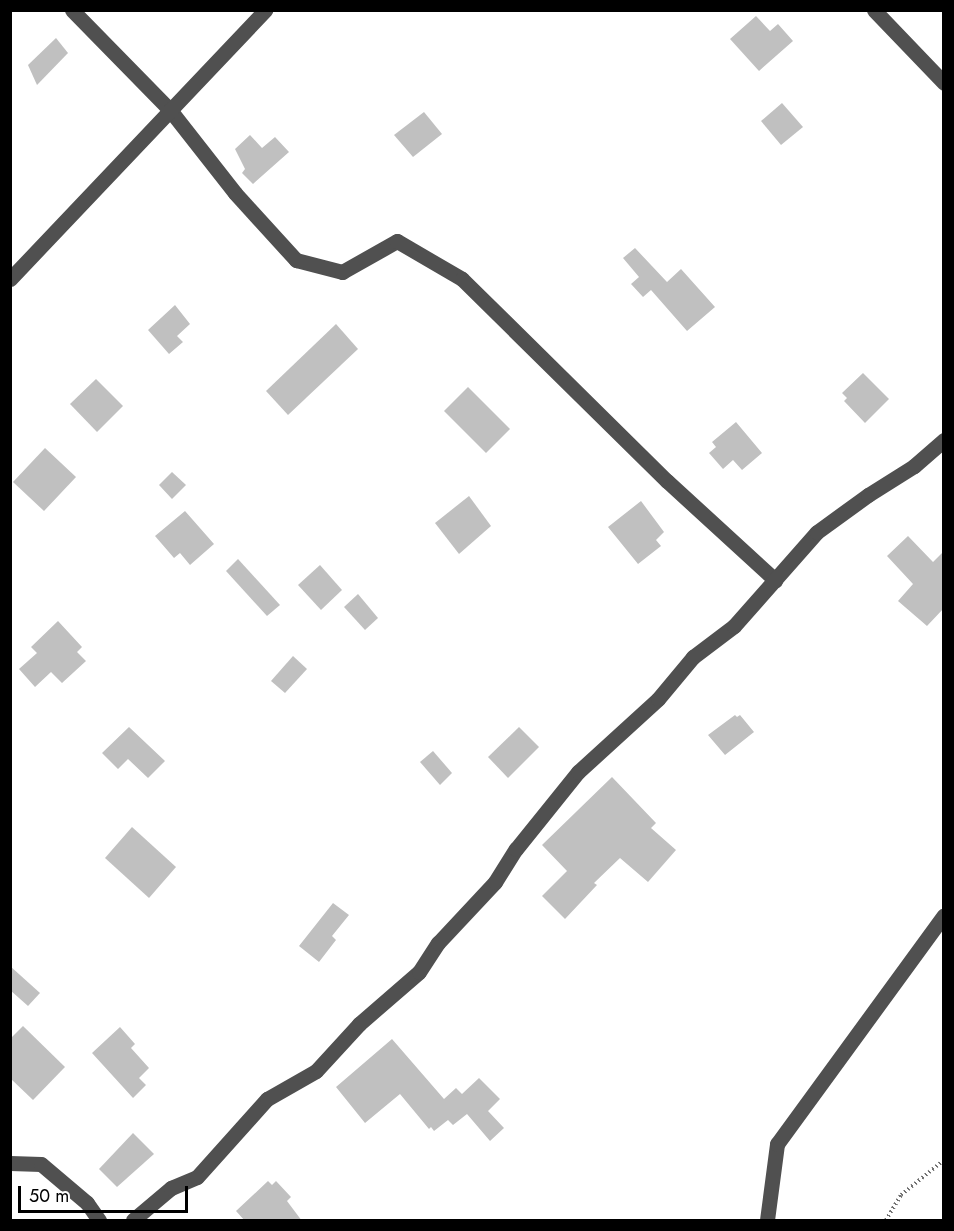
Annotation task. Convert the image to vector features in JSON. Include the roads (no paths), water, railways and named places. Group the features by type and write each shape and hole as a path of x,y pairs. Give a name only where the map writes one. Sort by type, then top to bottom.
{"street":[{"path":"72,10 170,110 235,193 296,260 342,272 397,241 462,279 667,481 775,580"},
{"path":"10,279 265,10"},
{"path":"874,10 944,83"},
{"path":"133,1221 171,1188 197,1178 267,1099 316,1071 360,1024 419,972 438,943 495,882 516,849 578,772 658,699 693,657 734,626 817,532 914,466 944,440"},
{"path":"767,1221 777,1144 944,915"},
{"path":"10,1163 40,1164 87,1203 99,1221"}]}
